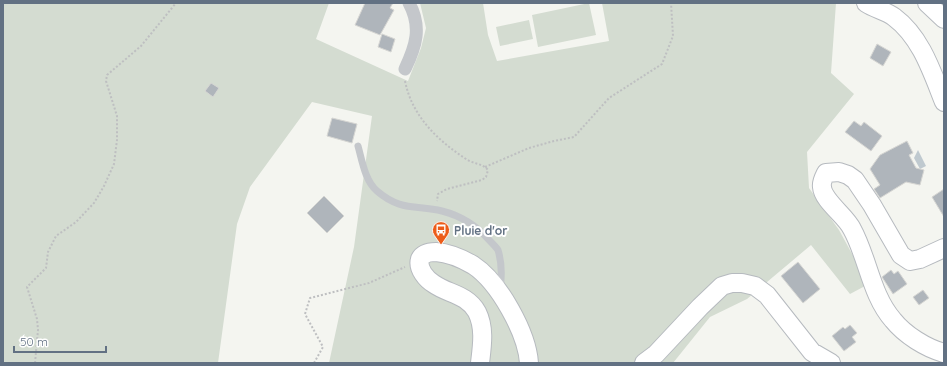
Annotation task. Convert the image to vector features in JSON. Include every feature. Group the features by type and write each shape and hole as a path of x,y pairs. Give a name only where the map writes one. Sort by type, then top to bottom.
{"main road":[{"path":"866,3 892,16 903,24 931,69 944,102"},
{"path":"927,3 944,19"},
{"path":"944,248 920,259 910,261 901,255 872,205 855,180 848,175 839,172 826,173 822,188 825,196 852,227 876,290 886,311 903,330 926,346 944,353"},
{"path":"480,363 483,342 481,324 477,312 469,302 434,284 423,273 420,267 420,260 423,255 428,252 446,253 460,258 474,266 493,284 515,318 528,351 529,363"},
{"path":"644,363 656,354 722,286 732,283 742,283 755,286 767,295 812,352 831,363"}],"street":[{"path":"405,69 413,52 417,36 416,19 409,3"}],"lane":[{"path":"358,146 368,177 375,190 392,201 411,208 442,211 463,218 480,229 498,249 502,275 499,293"}],"path":[{"path":"35,363 38,330 37,319 27,287 46,268 48,252 56,236 76,222 94,203 114,164 117,140 117,116 106,81 107,75 141,46 176,3"},
{"path":"485,167 529,148 574,137 609,98 662,64 673,36 671,3"},
{"path":"405,69 404,75 407,94 425,124 441,141 468,160 485,167 488,170 486,177 482,180 447,189 438,194 436,201 442,211"},
{"path":"314,363 323,347 306,314 310,298 369,283 420,260"}],"shaded area":[{"path":"3,3 329,3 316,39 408,81 421,48 426,28 420,3 483,3 488,35 497,61 609,41 602,3 836,3 831,73 854,94 807,152 809,188 839,230 862,272 865,286 850,294 811,245 747,299 710,317 673,363 329,363 354,247 372,116 312,102 250,187 237,224 218,363 3,363"},
{"path":"589,3 596,35 538,47 532,15"},
{"path":"529,20 533,39 500,46 496,27"},
{"path":"918,150 926,166 920,169 914,158"}],"building":[{"path":"365,3 393,3 390,8 394,10 380,35 355,25"},
{"path":"382,34 395,39 391,52 378,47"},
{"path":"877,44 891,52 883,66 870,58"},
{"path":"211,83 219,88 213,97 205,91"},
{"path":"332,118 357,124 352,143 327,136"},
{"path":"854,121 861,126 864,122 882,136 871,151 845,132"},
{"path":"907,141 913,153 909,155 916,168 924,170 920,185 906,182 880,198 874,189 880,185 870,169 880,155"},
{"path":"944,189 944,217 932,197"},
{"path":"324,196 344,216 327,233 307,213"},
{"path":"798,262 820,289 803,303 781,276"},
{"path":"891,270 894,274 898,271 907,284 893,294 882,277"},
{"path":"923,290 929,298 919,305 913,297"},
{"path":"850,325 857,333 852,337 856,342 844,351 832,336 843,327 845,329"}],"place":[{"name":"Pluie d'or","path":"441,245"}]}
